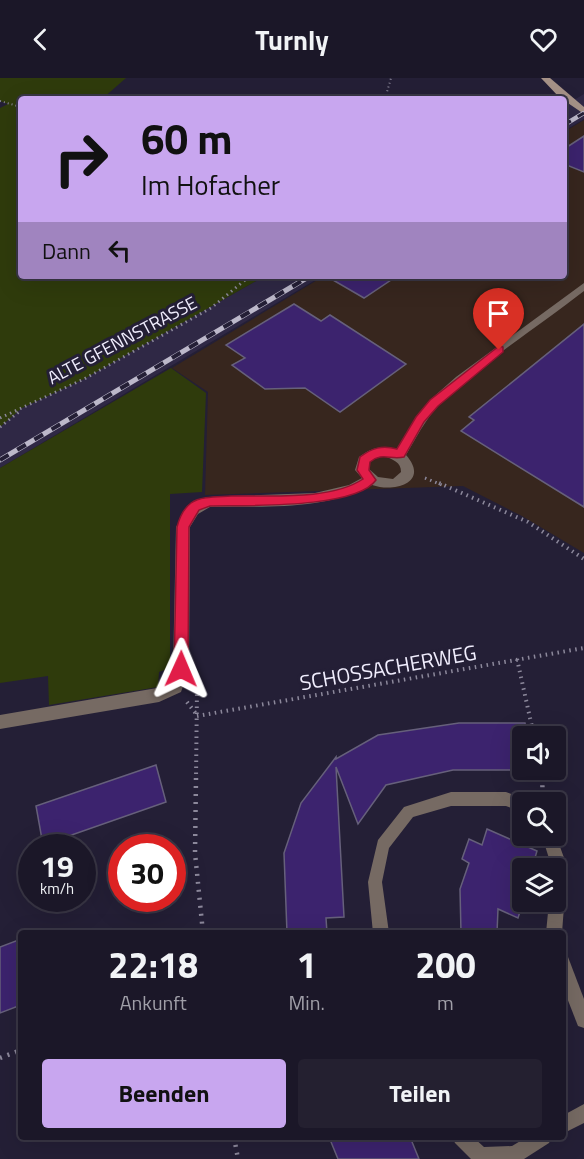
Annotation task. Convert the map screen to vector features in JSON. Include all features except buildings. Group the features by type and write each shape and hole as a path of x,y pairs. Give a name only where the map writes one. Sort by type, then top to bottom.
{"street":[{"path":"545,78 563,96"},
{"path":"567,99 584,111"},
{"path":"400,454 420,420 434,403 460,380 584,286"},
{"path":"386,451 400,454 408,462 410,471 399,483 389,485 370,480 363,470 364,460 373,453 386,451"},
{"path":"0,722 159,695 175,687 181,669 183,527 185,519 195,507 210,502 323,497 357,489 370,480"}],"lane":[{"path":"381,930 375,882 383,845 409,812 451,799 506,799 512,801"},
{"path":"553,846 561,866 554,930"},
{"path":"566,973 584,1020"},
{"path":"566,1124 584,1113"},
{"path":"464,1140 480,1157 514,1155 538,1140"}],"path":[{"path":"386,96 391,78"},
{"path":"0,101 18,106"},
{"name":"ALTE GFENNSTRASSE","path":"0,417 84,379 211,308 246,279"},
{"path":"0,427 22,408"},
{"path":"410,471 486,502 520,519 560,541 584,559"},
{"name":"SCHOSSACHERWEG","path":"197,716 584,648"},
{"path":"517,659 532,726"},
{"path":"197,680 195,853 203,930"},
{"path":"0,1058 18,1051"},
{"path":"235,1140 238,1159"}],"shaded area":[{"path":"584,94 584,119 567,129 567,104"},
{"path":"584,120 584,553 522,516 463,486 205,495 208,392 172,368 319,279 567,279 567,130"},
{"path":"260,279 317,279 0,468 0,427 22,408 84,379"}],"green space":[{"path":"0,78 126,78 105,96 18,96 18,279 260,279 84,379 22,408 0,427 0,108 8,104 0,101"},
{"path":"171,368 206,393 202,492 170,494 170,668 159,672 158,687 49,705 48,676 0,683 0,468"}],"railway":[{"path":"567,123 584,113"},
{"path":"0,460 305,279"}],"route":[{"path":"181,669 183,527 185,519 195,507 210,502 323,497 357,489 370,480 363,470 364,460 373,453 386,451 400,454 420,420 434,403 499,350"}]}
